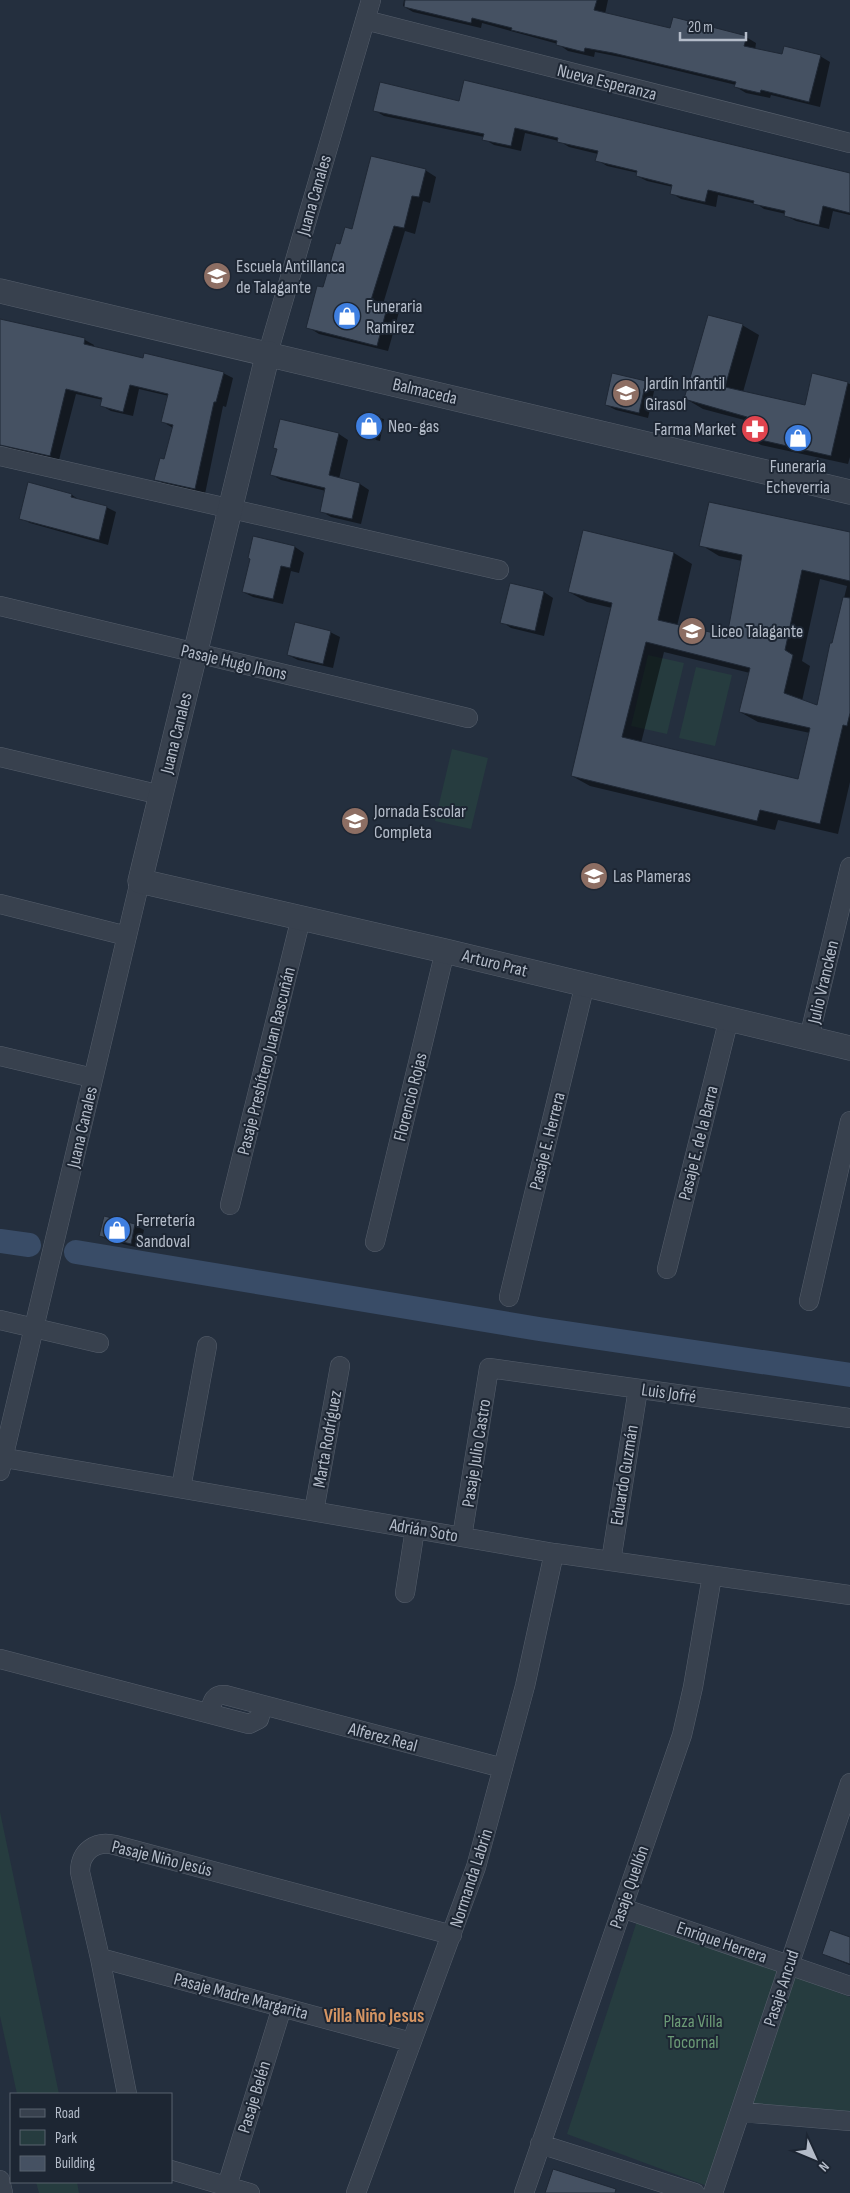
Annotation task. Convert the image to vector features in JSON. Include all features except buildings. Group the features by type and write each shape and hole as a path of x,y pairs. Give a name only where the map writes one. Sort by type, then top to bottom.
{"street":[{"name":"Juana Canales","path":"1,1462 268,353 371,0"},
{"name":"Nueva Esperanza","path":"365,20 850,143"},
{"name":"Balmaceda","path":"0,291 850,492"},
{"path":"0,456 499,570"},
{"name":"Pasaje Hugo Jhons","path":"0,606 468,718"},
{"path":"0,757 161,794"},
{"name":"Julio Vrancken","path":"809,1038 850,867"},
{"name":"Arturo Prat","path":"140,882 445,951 850,1048"},
{"path":"0,904 127,936"},
{"name":"Pasaje Presbítero Juan Bascuñán","path":"230,1205 301,918"},
{"name":"Florencio Rojas","path":"375,1242 445,951"},
{"name":"Pasaje E. Herrera","path":"509,1297 584,984"},
{"name":"Pasaje E. de la Barra","path":"667,1269 728,1018"},
{"path":"0,1056 93,1078"},
{"path":"809,1301 850,1121"},
{"path":"0,1320 99,1343"},
{"path":"181,1488 207,1346"},
{"name":"Marta Rodríguez","path":"314,1511 340,1366"},
{"name":"Luis Jofré","path":"489,1368 850,1418"},
{"name":"Pasaje Julio Castro","path":"462,1537 489,1368"},
{"name":"Eduardo Guzmán","path":"610,1561 638,1389"},
{"name":"Adrián Soto","path":"1,1462 181,1488 554,1553 850,1595"},
{"path":"405,1594 415,1529"},
{"name":"Normanda Labrin","path":"356,2193 476,1867 525,1686 554,1553"},
{"name":"Pasaje Quellón","path":"524,2193 682,1735 693,1687 712,1576"},
{"name":"Alferez Real","path":"0,1658 253,1723 259,1719 263,1705 503,1768"},
{"name":"Pasaje Ancud","path":"713,2193 850,1783"},
{"name":"Pasaje Niño Jesús","path":"127,2093 80,1865 82,1858 90,1848 107,1843 452,1935"},
{"name":"Enrique Herrera","path":"622,1908 850,1986"},
{"name":"Pasaje Madre Margarita","path":"100,1958 412,2042"},
{"name":"Pasaje Belén","path":"227,2186 282,2007"},
{"path":"741,2112 850,2121"},
{"path":"540,2144 695,2193"},
{"path":"172,2170 250,2193"},
{"path":"0,2180 4,2193"}],"green space":[{"path":"648,655 684,663 667,734 631,726"},
{"path":"696,667 732,675 715,746 679,738"},
{"path":"452,749 488,758 471,829 435,821"},
{"path":"0,1812 59,2093 17,2093 0,2016"},
{"name":"Plaza Villa Tocornal","path":"638,1918 850,1997 850,2114 734,2108 707,2186 567,2134"},
{"path":"36,2183 77,2183 79,2193 39,2193"}],"waterway":[{"path":"0,1241 29,1245"},
{"path":"76,1252 539,1329 850,1375"}],"place":[{"name":"Escuela Antillanca de Talagante","path":"217,276"},
{"name":"Funeraria Ramirez","path":"347,316"},
{"name":"Jardín Infantil Girasol","path":"626,393"},
{"name":"Neo-gas","path":"369,426"},
{"name":"Farma Market","path":"755,429"},
{"name":"Funeraria Echeverria","path":"798,438"},
{"name":"Liceo Talagante","path":"692,631"},
{"name":"Jornada Escolar Completa","path":"355,821"},
{"name":"Las Plameras","path":"594,876"},
{"name":"Ferretería Sandoval","path":"117,1230"}],"district":[{"name":"Villa Niño Jesus","path":"374,2015"}]}
